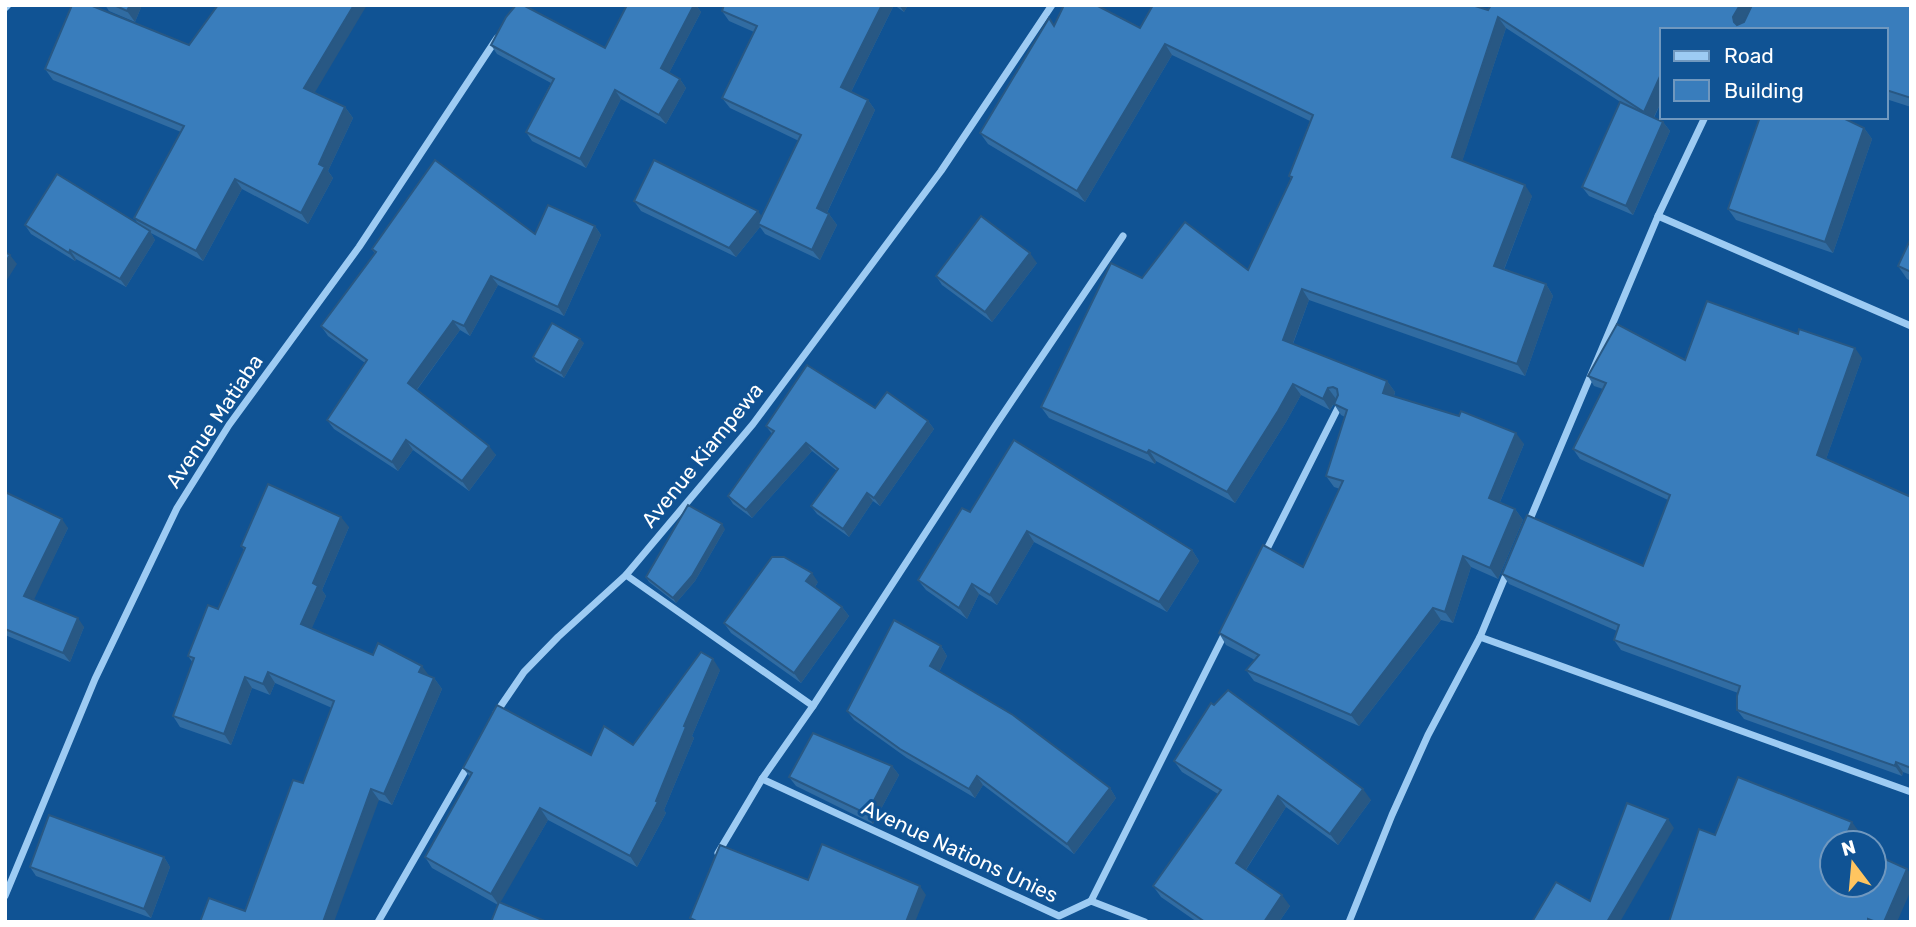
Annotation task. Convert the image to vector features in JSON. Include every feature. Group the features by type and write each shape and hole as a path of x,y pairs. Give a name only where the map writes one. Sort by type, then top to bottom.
{"street":[{"name":"Avenue Kiampewa","path":"493,719 524,672 626,575 761,413 941,171 1052,5"},
{"name":"Avenue Matiaba","path":"5,896 95,679 177,508 229,425 359,247 499,35"},
{"path":"1523,535 1658,216 1705,119"},
{"path":"1658,216 1911,326"},
{"path":"713,863 762,779 1123,236"},
{"path":"1259,565 1340,404"},
{"path":"1349,922 1428,735 1480,637 1512,561"},
{"path":"626,575 813,706"},
{"path":"1145,922 1091,901 1228,627"},
{"path":"1480,637 1911,792"},
{"path":"378,922 476,751"},
{"name":"Avenue Nations Unies","path":"762,779 1059,919 1091,901"}],"building":[{"path":"72,5 90,5 189,45 218,5 354,5 304,88 345,107 319,164 325,167 301,213 235,179 196,251 134,218 184,126 45,69"},
{"path":"114,5 130,5 127,11"},
{"path":"516,5 523,5 605,48 627,5 694,5 661,68 680,79 659,115 615,90 580,159 526,132 554,79 491,45 506,17"},
{"path":"724,5 882,5 841,87 868,100 817,208 829,214 812,250 758,224 801,135 722,98 757,26 722,11"},
{"path":"1064,5 1096,5 1140,28 1153,5 1472,5 1488,10 1491,5 1740,5 1733,17 1737,25 1744,22 1752,5 1911,5 1911,98 1888,91 1888,28 1660,28 1660,76 1644,112 1498,17 1452,157 1525,185 1494,266 1546,284 1517,364 1302,289 1283,340 1387,381 1383,393 1459,416 1461,411 1516,433 1489,498 1515,509 1490,568 1463,556 1445,612 1433,608 1351,715 1246,670 1259,655 1219,633 1263,545 1303,567 1343,481 1326,476 1347,410 1334,404 1338,395 1337,389 1328,388 1323,399 1293,384 1227,492 1149,450 1147,453 1041,407 1111,263 1142,278 1185,222 1248,270 1292,177 1289,176 1313,115 1165,44 1077,191 980,133 1049,18 1054,26"},
{"path":"1620,102 1663,122 1626,206 1582,187"},
{"path":"1759,119 1845,119 1864,128 1825,242 1728,209"},
{"path":"435,160 535,234 548,205 595,226 558,307 491,276 464,326 453,321 408,383 489,446 462,481 406,440 392,462 327,420 367,360 321,326 376,252 372,249"},
{"path":"654,160 758,211 729,248 634,201"},
{"path":"57,174 150,231 120,279 70,250 69,253 25,225"},
{"path":"981,216 1030,253 985,312 936,276"},
{"path":"1911,238 1911,272 1898,266"},
{"path":"1707,301 1798,334 1799,329 1855,348 1817,455 1911,497 1911,768 1896,762 1895,766 1737,710 1740,686 1614,640 1619,625 1502,574 1527,515 1643,566 1670,495 1573,449 1606,383 1588,376 1617,324 1685,360"},
{"path":"552,323 580,339 561,373 533,357"},
{"path":"807,365 875,408 887,392 928,421 874,498 867,493 843,529 811,506 838,469 806,443 746,510 728,496 774,431 766,426"},
{"path":"1014,440 1192,550 1159,602 1027,531 990,595 972,584 959,608 918,580 962,508 970,512"},
{"path":"268,484 341,517 313,583 318,586 301,624 373,655 378,643 422,666 419,672 434,678 384,794 371,789 323,922 200,922 209,898 245,911 293,780 303,783 334,701 268,672 263,684 245,677 224,734 173,716 194,658 188,656 208,605 218,609 245,548 241,546"},
{"path":"5,492 62,519 24,596 78,618 63,653 5,629"},
{"path":"688,505 722,524 692,576 673,598 646,577"},
{"path":"772,557 784,557 812,573 806,581 842,607 794,673 724,623"},
{"path":"894,620 941,646 930,666 1013,715 1110,788 1067,844 977,776 969,789 900,749 847,711"},
{"path":"701,652 713,659 684,726 686,727 656,801 658,802 630,856 540,808 491,894 425,857 472,773 463,768 497,705 591,755 604,726 633,745"},
{"path":"1228,690 1363,789 1330,834 1278,796 1236,863 1282,895 1264,922 1205,922 1153,886 1221,790 1174,761 1211,703 1214,705"},
{"path":"813,733 892,766 867,814 789,777"},
{"path":"1738,777 1852,822 1849,829 1818,829 1818,899 1888,899 1888,860 1907,869 1884,922 1868,919 1868,922 1669,922 1699,829 1715,835"},
{"path":"1627,803 1668,819 1607,922 1532,922 1556,882 1590,901"},
{"path":"49,815 164,857 144,909 30,867"},
{"path":"822,844 920,886 906,922 698,922 690,918 720,845 808,880"},
{"path":"499,902 547,922 491,922"}]}
